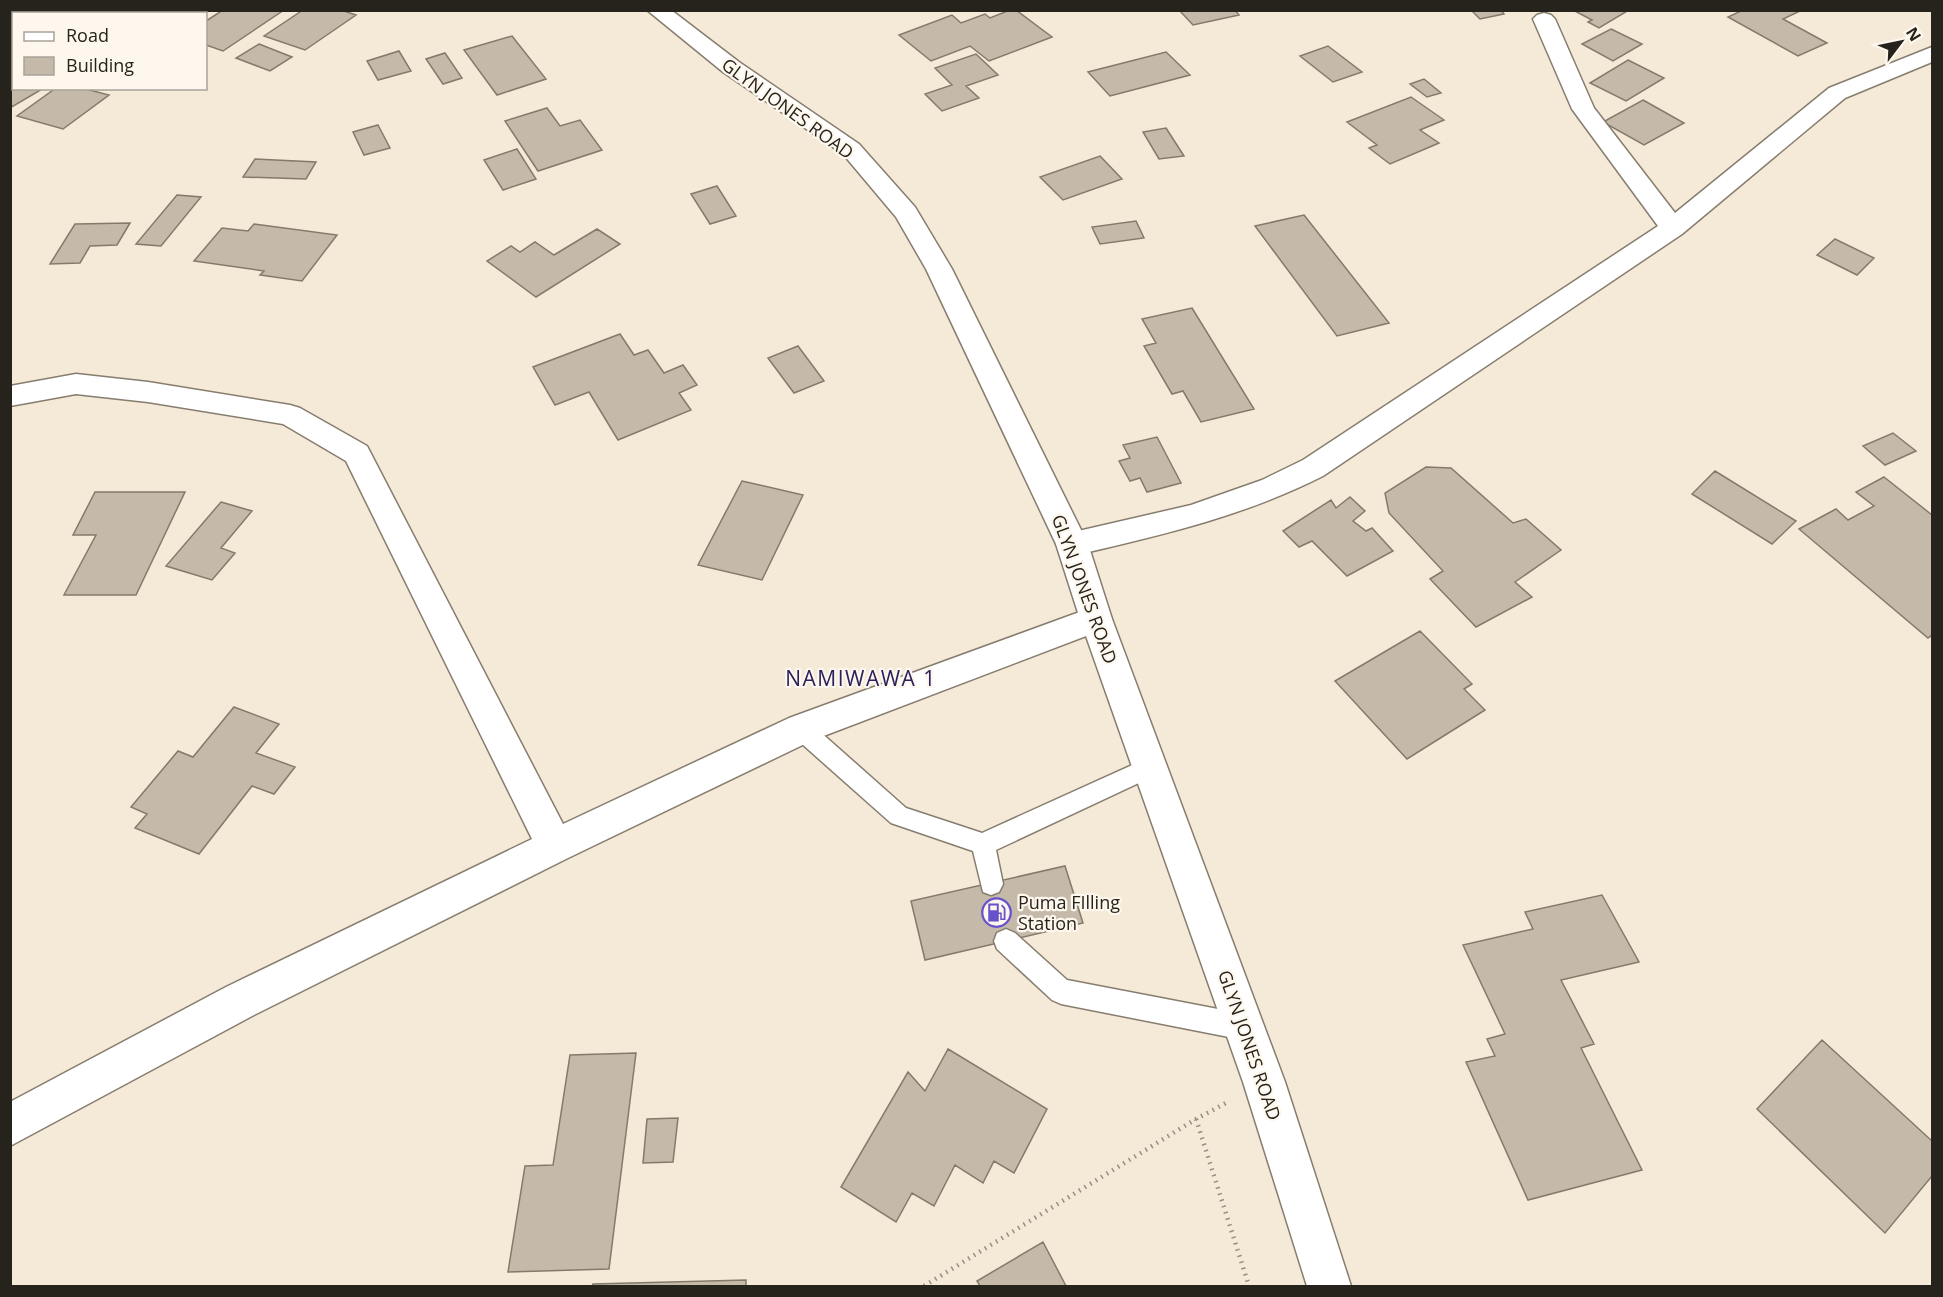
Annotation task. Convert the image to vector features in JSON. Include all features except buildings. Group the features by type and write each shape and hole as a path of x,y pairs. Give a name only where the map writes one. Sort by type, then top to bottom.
{"street":[{"name":"GLYN JONES ROAD","path":"657,10 731,67 851,149 906,213 939,269 1072,544 1096,619 1264,1082 1329,1287"},
{"path":"1544,19 1583,109 1673,228"},
{"path":"1072,544 1193,516 1272,488 1313,468 1673,228 1837,93 1932,54"},
{"path":"10,396 76,384 290,415 357,454 555,846"},
{"path":"10,1125 240,1000 801,729 1096,619"}],"lane":[{"path":"801,729 899,816 983,844 1150,767"},
{"path":"983,844 991,884"},
{"path":"1006,941 1060,991 1244,1027"}],"path":[{"path":"924,1287 1196,1119 1264,1082"},
{"path":"1196,1119 1249,1287"}],"place":[{"name":"Puma FIlling Station","path":"997,912"}],"district":[{"name":"NAMIWAWA 1","path":"861,678"}]}
